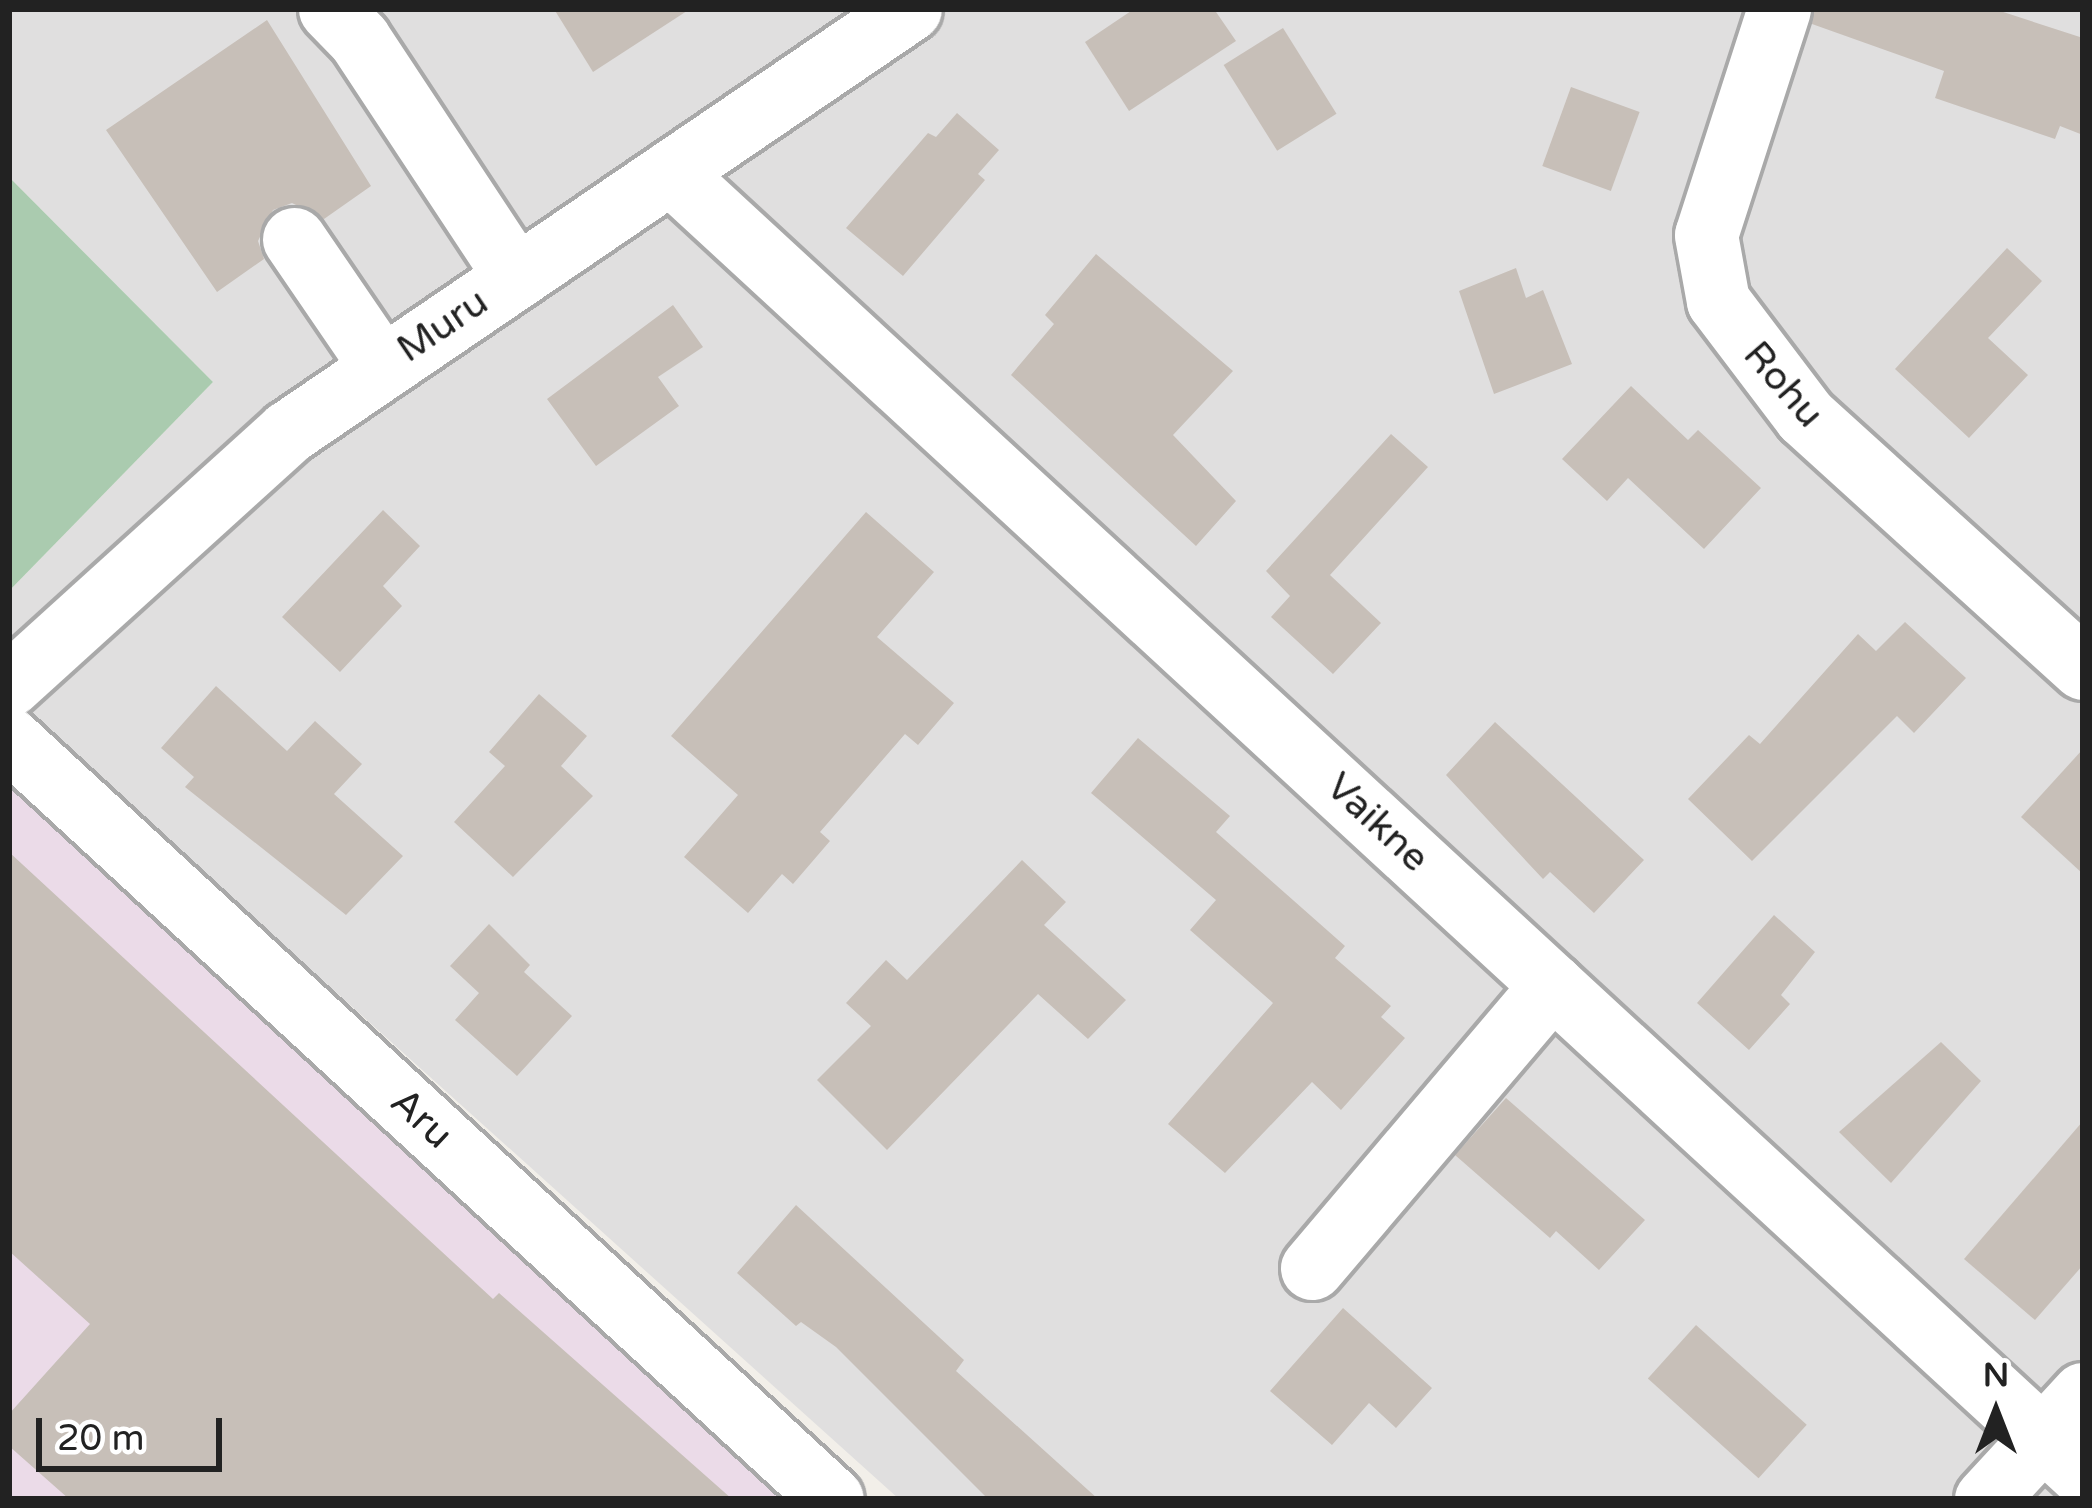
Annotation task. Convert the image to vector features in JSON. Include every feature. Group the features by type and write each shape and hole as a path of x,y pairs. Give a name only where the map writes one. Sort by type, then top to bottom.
{"street":[{"path":"330,9 359,39 516,277"},
{"name":"Muru","path":"9,685 288,432 910,9"},
{"name":"Rohu","path":"1779,9 1706,235 1718,301 1805,416 2083,668"},
{"name":"Vaikne","path":"670,172 1552,985 2069,1436"},
{"path":"294,239 382,368"},
{"name":"Aru","path":"9,739 832,1499"},
{"path":"1312,1268 1552,985"},
{"path":"1986,1499 2069,1436"}],"shaded area":[{"path":"9,9 2083,9 2083,1499 899,1499 9,698 9,591 213,382 9,177"},
{"path":"9,779 235,991 781,1499 9,1499"}],"green space":[{"path":"9,177 213,382 9,591"}],"building":[{"path":"554,9 690,9 593,72"},
{"path":"1134,9 1214,9 1236,41 1129,111 1085,42"},
{"path":"1814,9 1994,9 2083,38 2083,135 2060,126 2055,139 1935,98 1944,71 1812,24"},
{"path":"267,20 371,186 324,219 292,203 273,210 258,241 264,259 217,292 106,130"},
{"path":"1283,28 1337,114 1277,151 1224,65"},
{"path":"1571,87 1640,112 1611,191 1542,166"},
{"path":"957,113 999,150 978,174 985,180 903,276 846,228 928,133 936,137"},
{"path":"2007,248 2042,281 1988,338 2028,375 1969,438 1895,369"},
{"path":"1096,254 1233,371 1173,435 1236,501 1196,546 1011,375 1054,324 1045,315"},
{"path":"1516,268 1526,298 1543,290 1572,364 1494,394 1459,291"},
{"path":"673,305 703,347 658,377 679,406 596,466 547,399"},
{"path":"1631,386 1688,440 1698,430 1761,488 1704,549 1628,478 1607,501 1562,459"},
{"path":"1391,434 1428,467 1330,575 1381,623 1333,674 1271,617 1290,596 1266,571"},
{"path":"383,510 420,546 383,586 402,606 340,672 282,617"},
{"path":"866,512 934,572 877,637 954,703 918,745 905,734 820,832 830,841 793,884 782,874 748,913 684,857 738,795 671,736"},
{"path":"1905,622 1966,678 1914,733 1897,716 1752,861 1688,799 1749,735 1760,744 1858,634 1876,651"},
{"path":"216,686 287,751 315,721 362,764 334,794 403,856 346,915 185,787 194,777 161,748"},
{"path":"539,694 587,736 561,766 593,796 513,877 454,822 505,766 489,752"},
{"path":"1495,722 1644,860 1594,913 1550,872 1543,879 1446,775"},
{"path":"1138,738 1230,816 1216,832 1345,946 1335,958 1391,1006 1381,1017 1405,1038 1341,1110 1312,1082 1225,1173 1168,1124 1273,1003 1190,930 1216,900 1091,793"},
{"path":"2083,749 2083,874 2021,817"},
{"path":"9,852 493,1299 499,1293 732,1499 69,1499 9,1446 9,1414 90,1324 9,1251"},
{"path":"1022,860 1066,902 1044,925 1126,1000 1088,1039 1038,994 887,1150 817,1080 871,1026 846,1003 886,960 907,980"},
{"path":"1774,915 1815,952 1781,995 1790,1004 1749,1050 1697,1003"},
{"path":"489,924 530,965 524,972 572,1016 517,1076 455,1020 479,993 450,966"},
{"path":"1941,1042 1981,1081 1891,1183 1839,1132"},
{"path":"1506,1098 1645,1220 1599,1270 1556,1231 1550,1238 1455,1155"},
{"path":"2083,1121 2083,1265 2035,1320 1964,1259"},
{"path":"796,1205 964,1360 956,1371 1098,1499 988,1499 836,1347 801,1322 796,1326 737,1273"},
{"path":"1343,1308 1432,1388 1396,1428 1369,1403 1332,1445 1270,1391"},
{"path":"1696,1325 1807,1425 1759,1478 1648,1379"}]}
